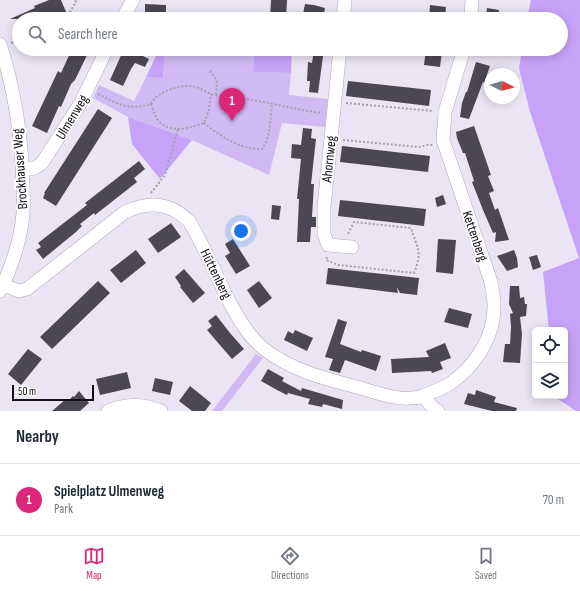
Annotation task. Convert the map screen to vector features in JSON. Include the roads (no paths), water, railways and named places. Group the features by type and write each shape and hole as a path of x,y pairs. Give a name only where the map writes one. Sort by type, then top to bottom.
{"street":[{"path":"126,12 133,0"},
{"path":"344,12 345,0"},
{"path":"471,12 472,0"},
{"name":"Brockhauser Weg","path":"0,44 8,69 12,89 23,170 24,212 14,258 2,288"},
{"name":"Ulmenweg","path":"23,170 35,168 42,163 72,119 105,56"},
{"name":"Ahornweg","path":"339,56 324,207 324,234 328,245 347,247"},
{"name":"Kettenberg","path":"422,396 450,383 468,369 488,339 492,324 494,304 491,282 444,146 443,132 445,112 462,56"},
{"name":"Hüttenberg","path":"2,288 19,291 27,289 125,212 143,205 162,206 178,212 189,221 242,326 264,349 280,360 335,382 393,397 412,399 422,396"},
{"path":"422,396 433,408 438,411"},
{"path":"108,411 124,406 135,405 161,411"}],"place":[{"name":"Spielplatz Ulmenweg","path":"232,121"}]}
